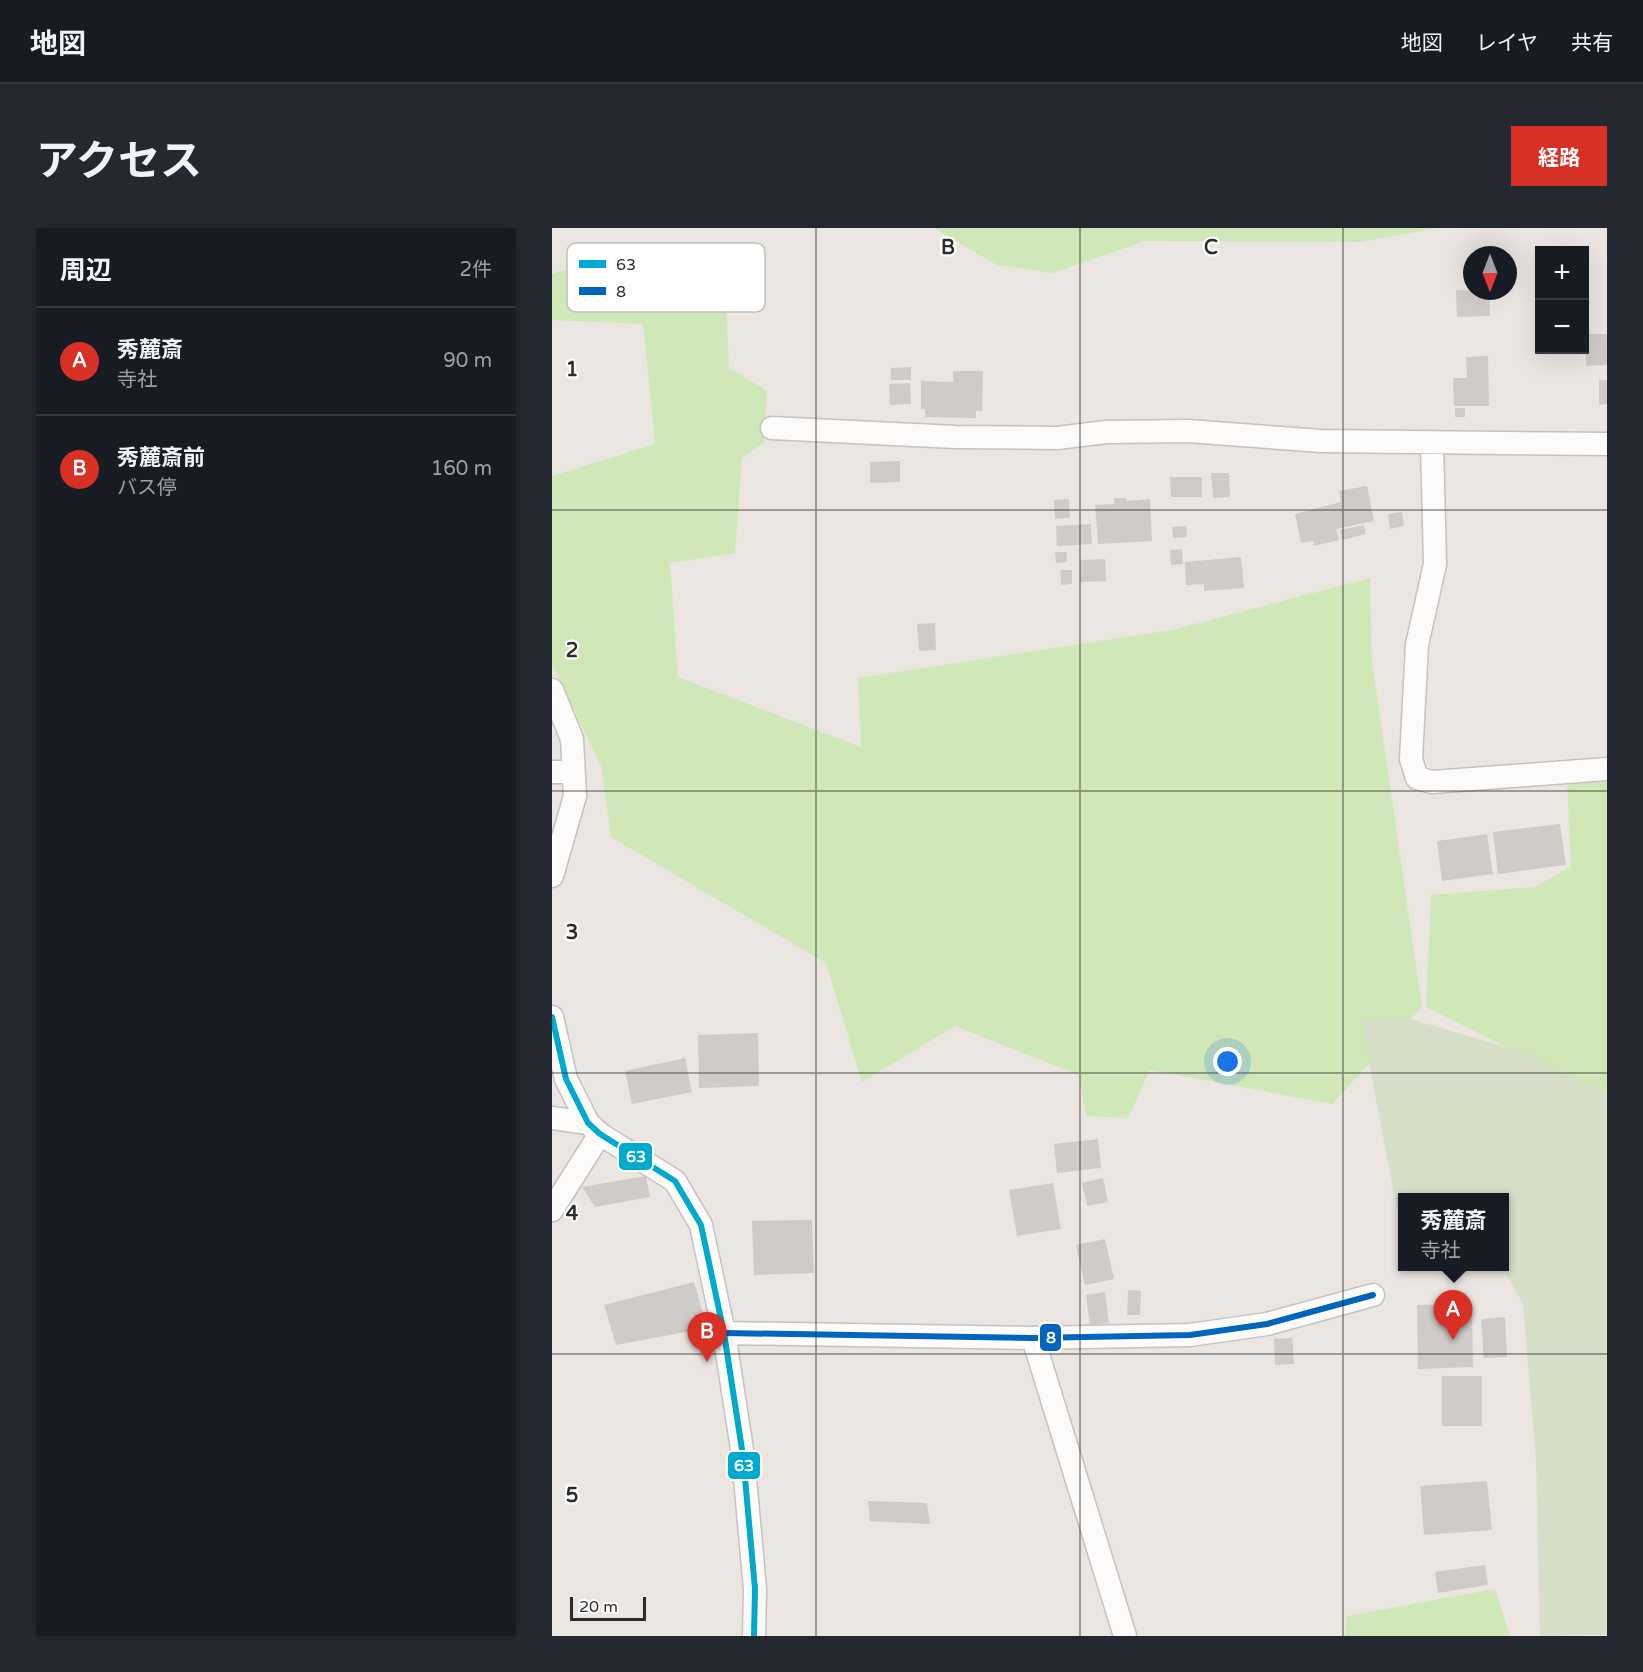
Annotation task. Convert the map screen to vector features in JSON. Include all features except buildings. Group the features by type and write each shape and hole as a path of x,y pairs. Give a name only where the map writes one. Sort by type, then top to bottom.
{"street":[{"path":"772,428 955,437 1057,438 1106,432 1188,431 1321,441 1607,444"},
{"path":"1432,443 1434,564 1417,645 1411,759 1417,778 1432,782 1607,769"},
{"path":"552,690 572,739 563,772 575,796 552,876"},
{"path":"552,1017 566,1079 594,1129"},
{"path":"552,1119 594,1129 675,1180 701,1225 724,1333 743,1456 755,1588 754,1636"},
{"path":"552,1210 594,1129"},
{"path":"724,1333 1034,1338 1190,1335 1267,1324 1373,1295"},
{"path":"1034,1338 1125,1636"}],"green space":[{"path":"934,228 1438,228 1360,242 1145,241 1052,273 997,265"},
{"path":"567,270 567,312 726,312 729,368 767,391 764,442 742,458 735,553 670,563 678,677 861,747 858,678 1172,630 1370,578 1372,661 1422,1007 1332,1104 1150,1070 1128,1118 1086,1116 1079,1075 955,1026 862,1082 826,963 611,837 601,766 552,664 552,476 655,444 643,324 552,320 552,274"},
{"path":"1607,773 1607,1097 1426,1007 1431,895 1534,887 1571,867 1567,779"},
{"path":"1404,1017 1522,1052 1607,1094 1607,1635 1540,1636 1536,1459 1523,1304 1504,1271 1509,1271 1509,1193 1398,1193 1397,1209 1361,1021"},
{"path":"1495,1589 1510,1636 1345,1636 1347,1616"}],"transit line":[{"name":"63","path":"552,1017 566,1079 588,1123 600,1134 675,1181 701,1225 724,1333 743,1456 755,1589 754,1636"},
{"name":"8","path":"724,1333 1033,1338 1190,1335 1267,1324 1373,1295"}],"place":[{"name":"秀麓斎","path":"1453,1340"},
{"name":"秀麓斎前","path":"707,1362"}]}
